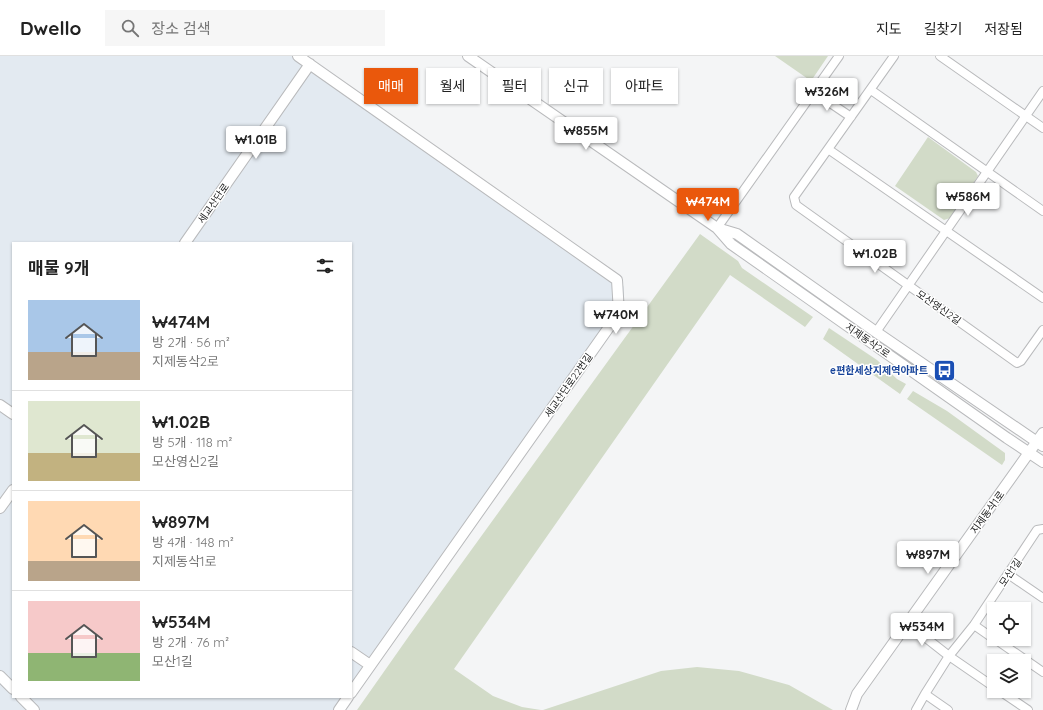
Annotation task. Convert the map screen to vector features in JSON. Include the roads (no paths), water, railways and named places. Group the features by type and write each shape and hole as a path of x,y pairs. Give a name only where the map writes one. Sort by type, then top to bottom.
{"street":[{"path":"298,56 310,64"},
{"name":"지제동삭2로","path":"468,56 717,228 731,244 1043,462"},
{"path":"717,228 839,56"},
{"name":"모산영신2길","path":"894,56 794,198 796,205 1017,363 1021,361 1043,330"},
{"path":"940,56 1043,128"},
{"name":"세교산단로","path":"185,242 310,64"},
{"name":"세교산단로22번길","path":"310,64 617,280 619,313 352,692"},
{"path":"871,90 1043,210"},
{"path":"876,332 1043,91"},
{"path":"814,92 851,117"},
{"path":"828,149 1043,298"},
{"name":"지제동삭2로","path":"717,228 737,234 876,332 1040,444"},
{"path":"0,405 12,413"},
{"name":"지제동삭1로","path":"851,710 857,694 1030,452 1040,444 1043,433"},
{"path":"0,508 12,491"},
{"name":"모산1길","path":"916,710 949,656 974,625 1037,530 1043,529"},
{"path":"1008,574 1043,598"},
{"path":"907,623 949,656 987,682"},
{"path":"974,625 987,634"},
{"path":"1004,646 1043,672"},
{"path":"352,653 370,665"},
{"path":"0,676 12,688"},
{"path":"925,694 948,710"},
{"path":"22,698 34,710"},
{"path":"339,710 347,698"},
{"path":"1010,698 1028,710"}],"place":[{"name":"e편한세상지제역아파트","path":"944,370"}]}
